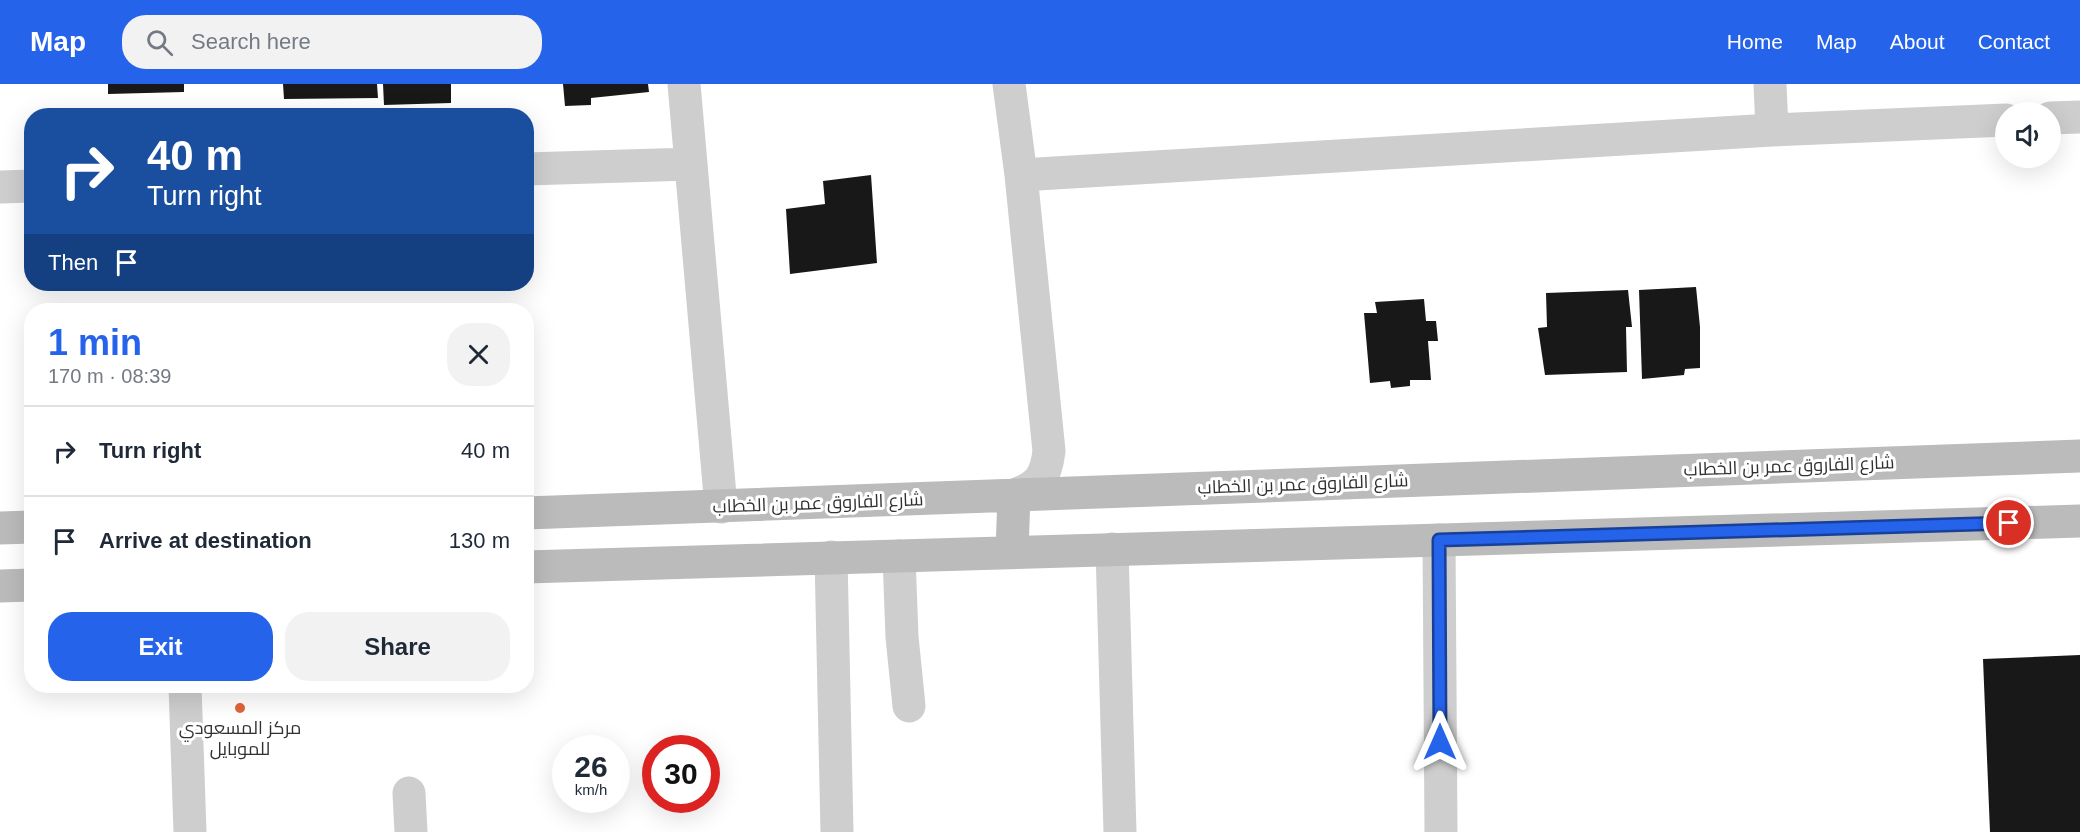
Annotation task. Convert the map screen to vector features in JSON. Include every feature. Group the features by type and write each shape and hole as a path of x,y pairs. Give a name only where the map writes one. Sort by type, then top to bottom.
{"main road":[{"name":"شارع الفاروق عمر بن الخطاب","path":"534,513 2080,456"},
{"path":"1012,552 1014,495"},
{"path":"534,567 2080,521"},
{"path":"0,528 24,527"},
{"path":"0,586 24,585"}],"street":[{"path":"684,84 721,507"},
{"path":"1009,84 1021,175 1049,451 1047,466 1040,480 1029,490 1014,495"},
{"path":"1770,84 1772,130"},
{"path":"2061,118 2080,117"},
{"path":"1021,175 1772,130 1995,120"},
{"path":"534,170 691,164"},
{"path":"0,187 24,186"},
{"path":"1439,540 1441,832"},
{"path":"1112,549 1120,832"},
{"path":"899,556 902,637 909,706"},
{"path":"831,557 837,832"},
{"path":"185,693 190,832"},
{"path":"409,793 411,832"}],"building":[{"path":"108,84 184,84 184,92 108,94"},
{"path":"283,84 377,84 378,98 284,99"},
{"path":"383,84 451,84 451,103 384,105"},
{"path":"563,84 648,84 649,92 591,98 591,105 565,106"},
{"path":"871,175 877,263 790,274 786,209 825,204 823,181"},
{"path":"1696,287 1700,327 1700,368 1685,369 1684,375 1642,379 1639,290"},
{"path":"1628,290 1632,327 1626,327 1627,372 1545,375 1538,328 1547,327 1546,293"},
{"path":"1424,299 1426,321 1436,321 1438,341 1428,341 1431,380 1410,380 1410,386 1391,388 1390,381 1370,383 1364,313 1377,313 1375,302"},
{"path":"2080,655 2080,832 1990,832 1983,659"}],"place":[{"name":"مركز المسعودي للموبايل","path":"240,708"}],"route":[{"path":"1440,742 1439,540 2009,523"}]}
